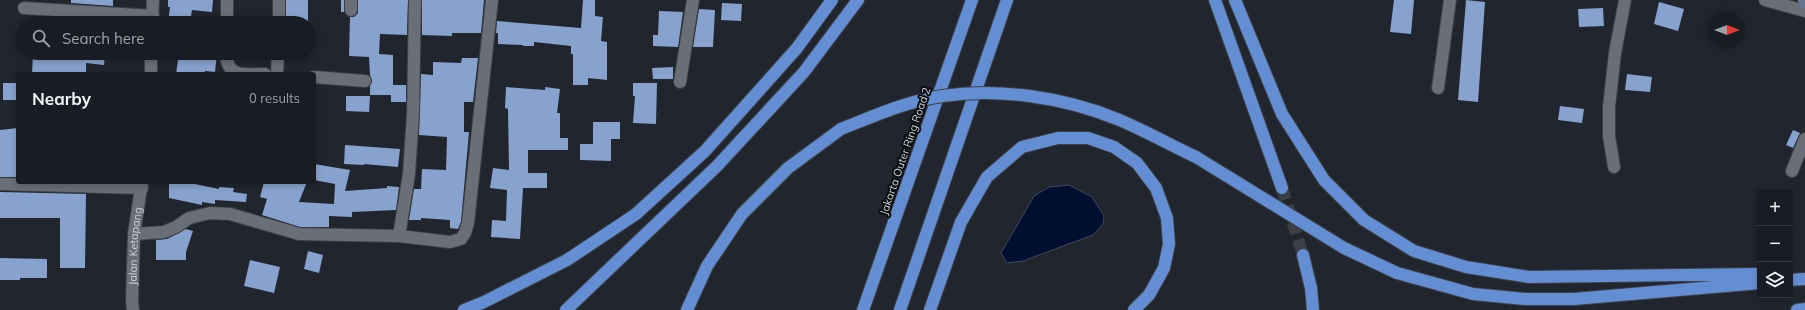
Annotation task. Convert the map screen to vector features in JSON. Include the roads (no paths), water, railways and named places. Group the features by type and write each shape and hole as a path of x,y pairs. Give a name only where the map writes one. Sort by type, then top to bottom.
{"highway":[{"path":"464,310 484,302 567,260 636,214 705,151 797,48 832,0"},
{"path":"566,310 717,166 804,72 858,0"},
{"name":"Jakarta Outer Ring Road 2","path":"863,310 972,0"},
{"path":"900,310 1007,0"},
{"path":"1215,0 1282,188"},
{"path":"1235,0 1282,114 1324,180 1364,220 1414,251 1466,267 1528,277 1757,274"},
{"path":"688,310 707,266 742,214 788,168 841,129 892,109 941,96 998,93 1038,97 1075,105 1117,119 1196,157 1344,248 1397,273 1473,294 1525,299 1574,299 1757,283"},
{"path":"930,310 961,222 987,177 1022,147 1058,138 1088,138 1114,147 1137,163 1156,188 1167,218 1169,244 1164,268 1149,295 1134,310"},
{"path":"1303,255 1311,288 1313,310"},
{"path":"1793,274 1805,273"},
{"path":"1793,280 1805,279"},
{"path":"1797,310 1805,309"}],"street":[{"path":"152,16 153,0"},
{"path":"227,0 227,16"},
{"path":"278,16 279,0"},
{"path":"399,236 409,174 413,114 415,0"},
{"path":"134,234 164,232 196,215 219,213 245,218 299,234 399,236 450,242 461,238 465,233 492,0"},
{"path":"680,82 693,0"},
{"path":"1438,88 1450,0"},
{"path":"1614,167 1608,136 1608,107 1615,53 1625,0"},
{"path":"1765,0 1805,11"},
{"path":"24,8 109,16"},
{"path":"151,60 151,72"},
{"path":"227,60 228,67 237,72"},
{"path":"277,72 278,60"},
{"path":"316,77 365,81"},
{"path":"1792,170 1805,139"},
{"path":"0,184 142,185"},
{"name":"Jalan Ketapang","path":"133,310 134,234 142,185"}],"water":[{"path":"1069,185 1092,197 1104,216 1103,224 1093,235 1023,261 1007,263 1001,253 1034,196 1049,187"}],"tunnel":[{"path":"1282,188 1303,255"}]}
